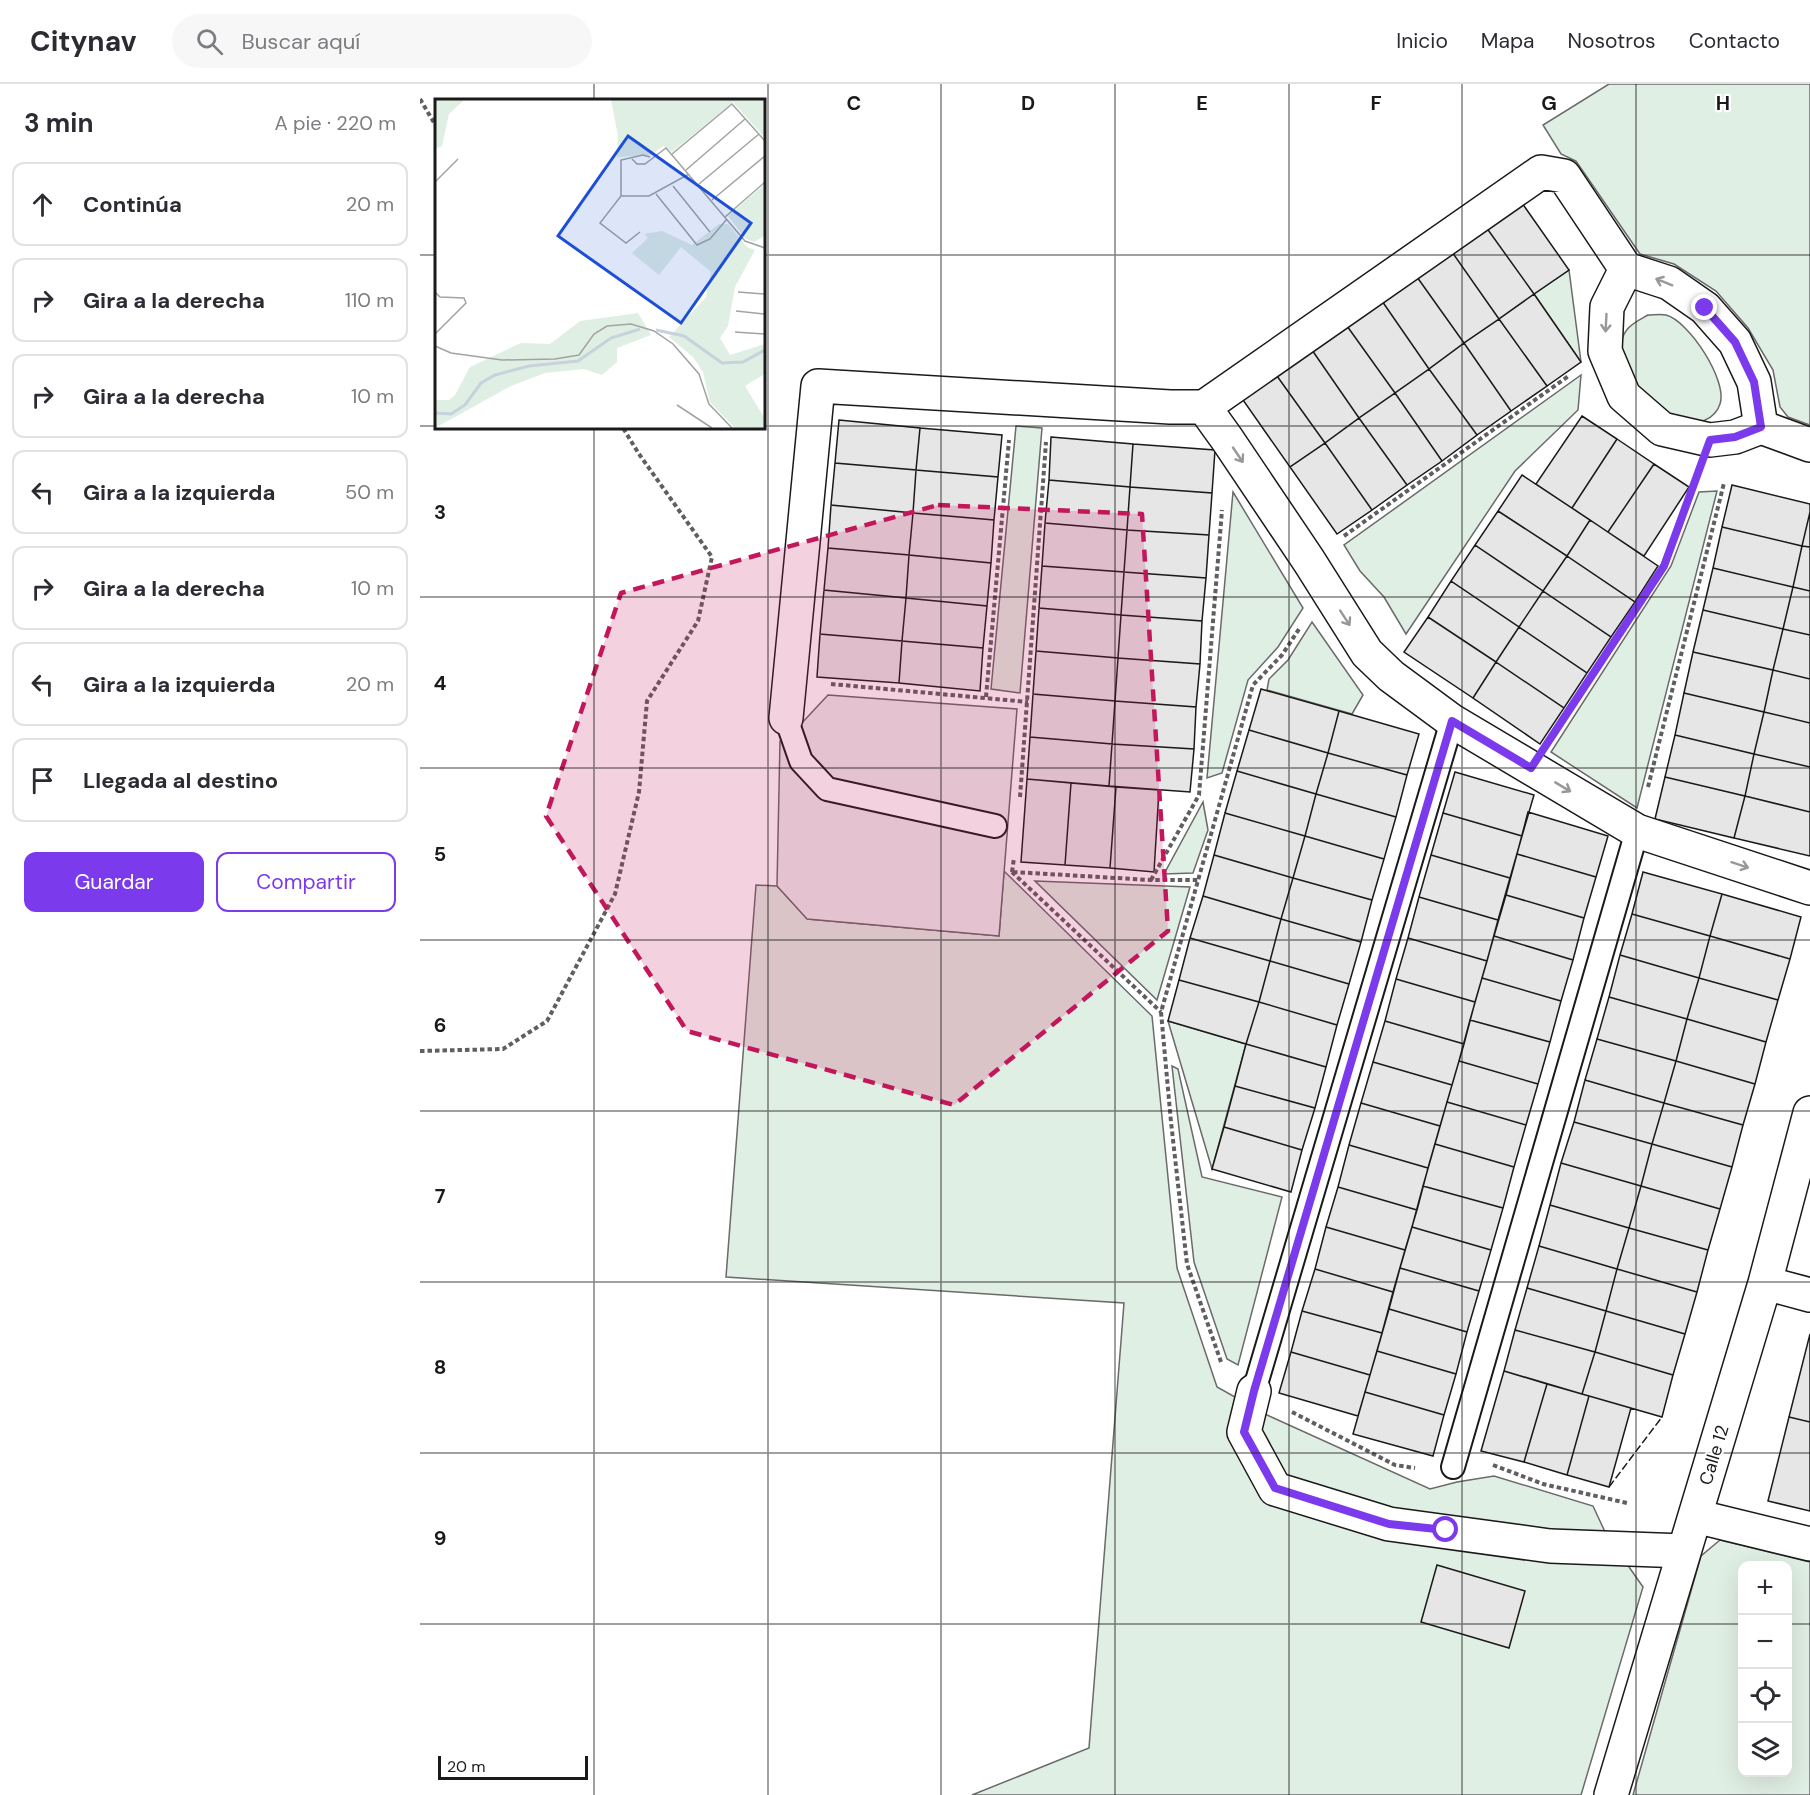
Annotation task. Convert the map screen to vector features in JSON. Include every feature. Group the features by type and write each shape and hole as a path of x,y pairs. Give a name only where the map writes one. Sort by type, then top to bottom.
{"street":[{"path":"786,718 818,386 1170,407 1204,407 1541,172 1564,176 1626,269 1669,283 1705,308 1735,342 1754,382 1735,435"},
{"path":"1626,269 1607,307 1605,351 1624,396 1662,429 1735,435 1810,446"},
{"path":"1204,407 1309,561 1367,653 1391,676 1452,721 1637,831 1810,888"},
{"name":"Calle 12","path":"1611,1795 1765,1283 1810,1113"},
{"path":"1765,1283 1810,1295"},
{"path":"1254,1391 1244,1432 1275,1488 1389,1524 1550,1546 1684,1551"},
{"path":"1695,1516 1810,1544"}],"lane":[{"path":"786,718 801,761 827,789 995,826"},
{"path":"1254,1391 1452,721"},
{"path":"1453,1467 1637,831"}],"path":[{"path":"420,99 435,124"},
{"path":"1309,561 1605,351"},
{"path":"986,697 1012,398"},
{"path":"1019,805 1049,399"},
{"path":"420,1051 503,1049 547,1021 615,894 639,792 647,701 698,621 712,557 624,429"},
{"path":"1531,768 1664,566 1735,435"},
{"path":"1637,831 1735,435"},
{"path":"1150,880 1199,795 1227,439"},
{"path":"1224,1370 1187,1264 1161,1012 1253,685 1282,655 1326,588"},
{"path":"790,681 1028,702"},
{"path":"1012,872 1015,850"},
{"path":"1012,872 1150,880 1199,880"},
{"path":"1012,872 1161,1012"}],"highlighted area":[{"path":"938,505 1142,514 1168,931 954,1105 687,1031 546,816 621,593"}],"green space":[{"path":"1609,84 1810,84 1810,425 1788,417 1780,407 1773,370 1748,328 1716,291 1674,264 1640,254 1576,161 1561,154 1543,125"},
{"path":"1569,270 1581,362 1534,294"},
{"path":"1648,315 1666,315 1675,320 1685,328 1705,353 1718,381 1721,394 1718,409 1705,420 1694,423 1683,421 1672,416 1638,390 1623,357 1621,347 1623,336 1630,326"},
{"path":"1581,375 1578,410 1515,471 1406,634 1384,597 1360,571 1344,545"},
{"path":"1016,426 1042,428 1020,693 991,689"},
{"path":"1717,491 1637,808 1551,752 1671,566 1699,492"},
{"path":"1233,492 1303,608 1278,647 1248,680 1222,773 1207,778"},
{"path":"1312,622 1363,695 1352,714 1267,690 1269,679 1288,660"},
{"path":"1203,802 1208,830 1193,873 1164,874"},
{"path":"1004,871 1152,1016 1177,1268 1217,1387 1267,1415 1430,1489 1494,1476 1593,1506 1606,1534 1643,1587 1581,1795 972,1795 1089,1748 1124,1303 726,1277 756,885 777,886 808,919 999,936"},
{"path":"1035,881 1190,887 1157,1000"},
{"path":"1168,1021 1246,1044 1212,1169"},
{"path":"1172,1066 1178,1069 1202,1177 1282,1197 1238,1365 1227,1359 1194,1262"},
{"path":"1720,1540 1810,1562 1810,1795 1633,1795 1701,1556"}],"shaded area":[{"path":"828,695 1017,709 999,936 807,919 777,886 780,741 800,725"}],"building":[{"path":"1522,203 1569,270 1534,294 1486,227"},
{"path":"1486,227 1534,294 1499,319 1452,252"},
{"path":"1452,252 1499,319 1464,343 1417,277"},
{"path":"1417,277 1464,343 1429,369 1382,301"},
{"path":"1534,294 1581,362 1547,386 1499,319"},
{"path":"1382,301 1429,369 1395,393 1347,326"},
{"path":"1499,319 1547,386 1511,411 1464,343"},
{"path":"1347,326 1395,393 1359,418 1312,350"},
{"path":"1464,343 1511,411 1477,435 1429,369"},
{"path":"1312,350 1359,418 1325,443 1277,376"},
{"path":"1429,369 1477,435 1442,461 1395,393"},
{"path":"1277,376 1325,443 1290,467 1243,400"},
{"path":"1395,393 1442,461 1407,485 1359,418"},
{"path":"1582,416 1617,439 1572,508 1536,484"},
{"path":"1359,418 1407,485 1372,510 1325,443"},
{"path":"839,420 920,428 916,470 835,463"},
{"path":"920,428 1002,435 998,477 916,470"},
{"path":"1051,437 1133,444 1130,487 1049,480"},
{"path":"1617,439 1654,464 1608,532 1572,508"},
{"path":"1325,443 1372,510 1337,534 1290,467"},
{"path":"1133,444 1215,450 1212,493 1130,487"},
{"path":"835,463 916,470 913,513 831,505"},
{"path":"1654,464 1689,487 1644,556 1608,532"},
{"path":"916,470 998,477 994,520 913,513"},
{"path":"1522,475 1590,520 1567,556 1498,511"},
{"path":"1049,480 1130,487 1127,530 1045,523"},
{"path":"1732,485 1810,504 1802,546 1722,527"},
{"path":"1130,487 1212,493 1209,535 1127,530"},
{"path":"831,505 913,513 909,555 828,548"},
{"path":"1498,511 1567,556 1543,591 1475,545"},
{"path":"1810,512 1810,547 1802,546"},
{"path":"913,513 994,520 991,563 909,555"},
{"path":"1590,520 1658,566 1635,602 1567,556"},
{"path":"1045,523 1127,530 1124,572 1042,566"},
{"path":"1722,527 1802,546 1793,587 1713,568"},
{"path":"1127,530 1209,535 1206,578 1124,572"},
{"path":"1475,545 1543,591 1519,627 1451,581"},
{"path":"1802,546 1810,547 1810,591 1793,587"},
{"path":"828,548 909,555 906,598 824,590"},
{"path":"909,555 991,563 987,606 906,598"},
{"path":"1567,556 1635,602 1611,637 1543,591"},
{"path":"1042,566 1124,572 1121,615 1039,608"},
{"path":"1713,568 1793,587 1783,629 1703,610"},
{"path":"1124,572 1206,578 1202,621 1121,615"},
{"path":"1451,581 1519,627 1496,662 1428,617"},
{"path":"1793,587 1810,591 1810,635 1783,629"},
{"path":"824,590 906,598 902,641 820,634"},
{"path":"1543,591 1611,637 1587,673 1519,627"},
{"path":"906,598 987,606 983,648 902,641"},
{"path":"1039,608 1121,615 1118,658 1036,651"},
{"path":"1703,610 1783,629 1773,670 1693,652"},
{"path":"1121,615 1202,621 1200,664 1118,658"},
{"path":"1428,617 1496,662 1473,698 1404,652"},
{"path":"1519,627 1587,673 1564,708 1496,662"},
{"path":"1783,629 1810,635 1810,679 1773,670"},
{"path":"820,634 902,641 899,683 817,677"},
{"path":"902,641 983,648 980,691 899,683"},
{"path":"1036,651 1118,658 1115,701 1033,694"},
{"path":"1693,652 1773,670 1764,712 1684,693"},
{"path":"1118,658 1200,664 1196,707 1115,701"},
{"path":"1496,662 1564,708 1540,744 1473,698"},
{"path":"1773,670 1810,679 1810,723 1764,712"},
{"path":"1261,689 1339,711 1328,753 1249,730"},
{"path":"1684,693 1764,712 1754,754 1675,735"},
{"path":"1033,694 1115,701 1112,744 1030,737"},
{"path":"1115,701 1196,707 1194,749 1112,744"},
{"path":"1339,711 1419,734 1407,775 1328,753"},
{"path":"1764,712 1810,723 1810,767 1754,754"},
{"path":"1249,730 1328,753 1316,794 1237,771"},
{"path":"1675,735 1754,754 1745,796 1665,777"},
{"path":"1030,737 1112,744 1109,786 1027,779"},
{"path":"1112,744 1194,749 1190,792 1109,786"},
{"path":"1328,753 1407,775 1396,817 1316,794"},
{"path":"1754,754 1810,767 1810,812 1745,796"},
{"path":"1237,771 1316,794 1305,836 1225,813"},
{"path":"1455,772 1534,795 1522,836 1443,813"},
{"path":"1665,777 1745,796 1734,838 1655,819"},
{"path":"1027,779 1071,783 1065,865 1021,862"},
{"path":"1071,783 1116,787 1110,868 1065,865"},
{"path":"1116,787 1159,790 1154,872 1110,868"},
{"path":"1316,794 1396,817 1384,859 1305,836"},
{"path":"1745,796 1810,812 1810,856 1734,838"},
{"path":"1528,812 1608,836 1596,877 1517,854"},
{"path":"1225,813 1305,836 1293,878 1214,855"},
{"path":"1443,813 1522,836 1510,878 1431,855"},
{"path":"1305,836 1384,859 1372,900 1293,878"},
{"path":"1517,854 1596,877 1584,918 1506,895"},
{"path":"1214,855 1293,878 1281,919 1203,896"},
{"path":"1431,855 1510,878 1498,920 1419,897"},
{"path":"1643,872 1722,894 1710,936 1632,914"},
{"path":"1293,878 1372,900 1361,942 1281,919"},
{"path":"1722,894 1801,917 1790,959 1710,936"},
{"path":"1506,895 1584,918 1573,960 1494,936"},
{"path":"1203,896 1281,919 1270,961 1190,938"},
{"path":"1419,897 1498,920 1487,961 1408,938"},
{"path":"1632,914 1710,936 1699,978 1620,955"},
{"path":"1281,919 1361,942 1349,984 1270,961"},
{"path":"1494,936 1573,960 1561,1001 1482,978"},
{"path":"1710,936 1790,959 1778,1000 1699,978"},
{"path":"1190,938 1270,961 1259,1002 1179,980"},
{"path":"1408,938 1487,961 1475,1002 1396,979"},
{"path":"1620,955 1699,978 1687,1019 1609,997"},
{"path":"1270,961 1349,984 1337,1025 1259,1002"},
{"path":"1482,978 1561,1001 1550,1042 1470,1020"},
{"path":"1699,978 1778,1000 1766,1042 1687,1019"},
{"path":"1396,979 1475,1002 1464,1044 1385,1021"},
{"path":"1179,980 1259,1002 1246,1044 1168,1021"},
{"path":"1609,997 1687,1019 1676,1061 1597,1039"},
{"path":"1259,1002 1337,1025 1326,1067 1246,1044"},
{"path":"1687,1019 1766,1042 1755,1084 1676,1061"},
{"path":"1470,1020 1550,1042 1538,1084 1459,1061"},
{"path":"1385,1021 1464,1044 1452,1085 1373,1062"},
{"path":"1597,1039 1676,1061 1664,1103 1585,1080"},
{"path":"1246,1044 1326,1067 1315,1108 1235,1086"},
{"path":"1459,1061 1538,1084 1526,1125 1447,1102"},
{"path":"1676,1061 1755,1084 1743,1125 1664,1103"},
{"path":"1373,1062 1452,1085 1440,1126 1361,1103"},
{"path":"1585,1080 1664,1103 1652,1144 1574,1122"},
{"path":"1235,1086 1315,1108 1302,1150 1224,1127"},
{"path":"1447,1102 1526,1125 1514,1167 1435,1144"},
{"path":"1361,1103 1440,1126 1428,1168 1349,1145"},
{"path":"1664,1103 1743,1125 1732,1167 1652,1144"},
{"path":"1574,1122 1652,1144 1641,1186 1561,1163"},
{"path":"1224,1127 1302,1150 1291,1192 1212,1169"},
{"path":"1435,1144 1514,1167 1503,1208 1423,1186"},
{"path":"1652,1144 1732,1167 1720,1209 1641,1186"},
{"path":"1349,1145 1428,1168 1417,1210 1338,1187"},
{"path":"1561,1163 1641,1186 1629,1228 1550,1205"},
{"path":"1423,1186 1503,1208 1491,1250 1412,1227"},
{"path":"1641,1186 1720,1209 1708,1250 1629,1228"},
{"path":"1338,1187 1417,1210 1405,1250 1326,1227"},
{"path":"1550,1205 1629,1228 1617,1269 1539,1246"},
{"path":"1326,1227 1405,1250 1393,1292 1315,1269"},
{"path":"1412,1227 1491,1250 1479,1291 1400,1268"},
{"path":"1629,1228 1708,1250 1697,1292 1617,1269"},
{"path":"1539,1246 1617,1269 1606,1311 1527,1288"},
{"path":"1400,1268 1479,1291 1467,1332 1389,1309"},
{"path":"1315,1269 1393,1292 1382,1333 1302,1311"},
{"path":"1617,1269 1697,1292 1685,1334 1606,1311"},
{"path":"1527,1288 1606,1311 1595,1352 1515,1330"},
{"path":"1389,1309 1467,1332 1456,1374 1377,1351"},
{"path":"1302,1311 1382,1333 1370,1375 1291,1352"},
{"path":"1606,1311 1685,1334 1673,1375 1595,1352"},
{"path":"1515,1330 1595,1352 1582,1394 1504,1371"},
{"path":"1810,1334 1810,1422 1789,1417"},
{"path":"1377,1351 1456,1374 1444,1415 1365,1392"},
{"path":"1291,1352 1370,1375 1358,1416 1279,1393"},
{"path":"1595,1352 1673,1375 1662,1417 1582,1394"},
{"path":"1504,1371 1547,1384 1524,1462 1481,1451"},
{"path":"1547,1384 1589,1396 1567,1475 1524,1462"},
{"path":"1365,1392 1444,1415 1433,1456 1353,1434"},
{"path":"1589,1396 1631,1408 1609,1487 1567,1475"},
{"path":"1789,1417 1810,1422 1810,1511 1768,1501"},
{"path":"1437,1565 1525,1591 1509,1648 1421,1622"}],"fence":[{"path":"1609,1487 1662,1417"}],"route":[{"path":"1446,1530 1389,1524 1275,1488 1244,1432 1254,1391 1452,721 1531,768 1664,566 1710,440 1735,437 1761,427 1754,382 1735,342 1705,308"}]}
